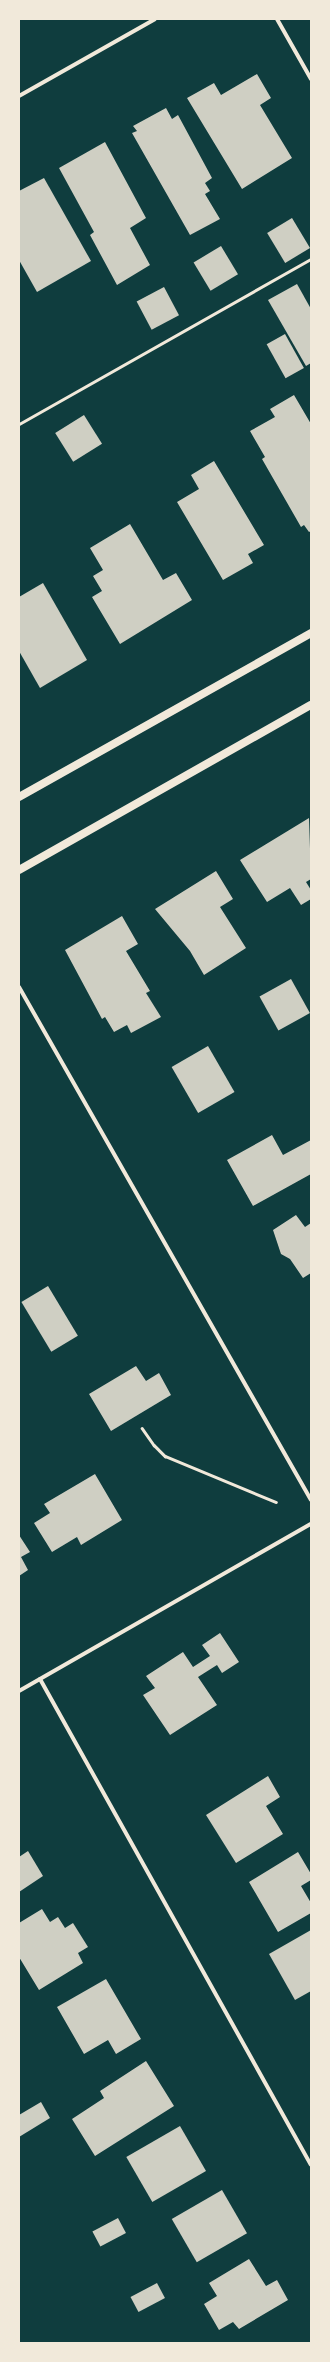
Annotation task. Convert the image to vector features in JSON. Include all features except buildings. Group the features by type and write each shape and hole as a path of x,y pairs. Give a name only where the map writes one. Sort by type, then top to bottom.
{"main road":[{"path":"19,797 311,633"},
{"path":"19,870 311,705"}],"street":[{"path":"19,96 155,19"},
{"path":"277,19 311,79"},
{"path":"19,987 311,1500"},
{"path":"19,1691 311,1524"},
{"path":"40,1679 311,2165"}],"lane":[{"path":"19,424 311,259"}],"path":[{"path":"142,1428 154,1445 165,1456 276,1502"}]}
